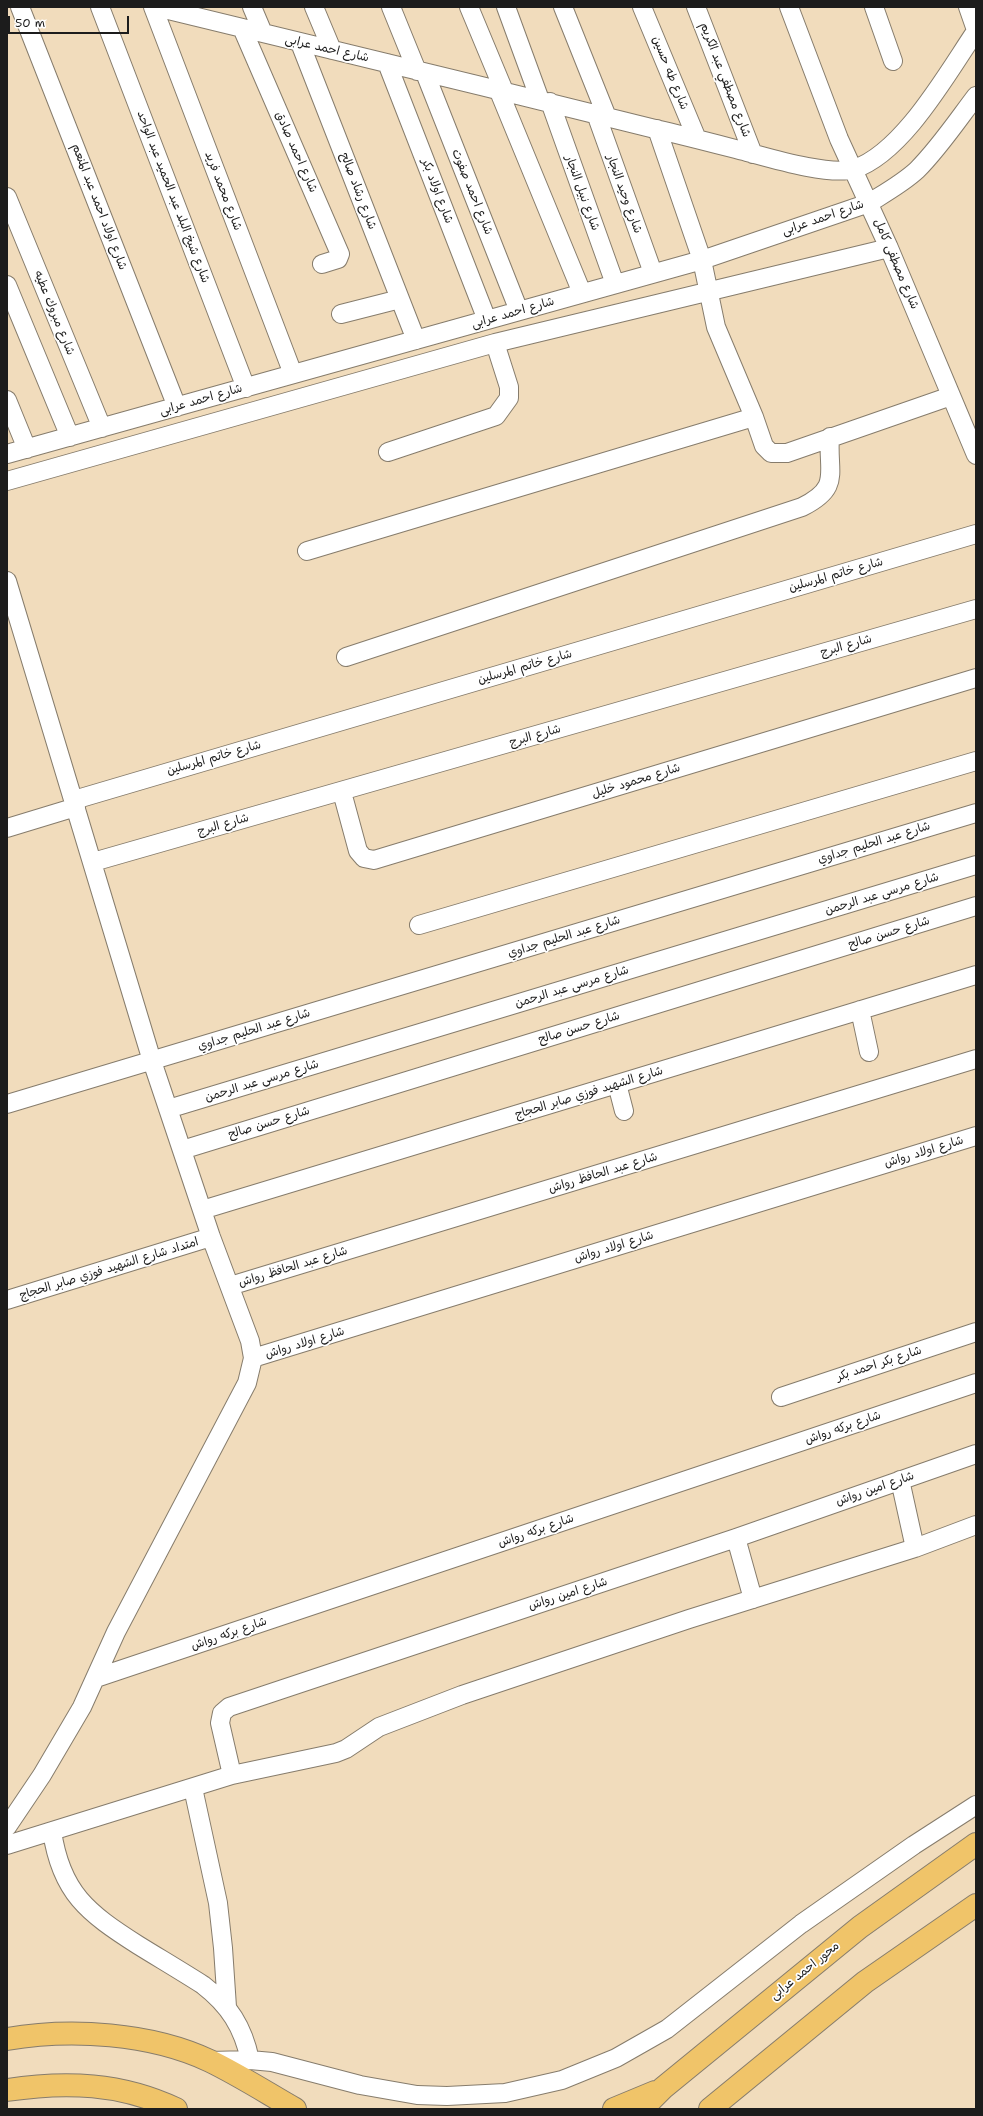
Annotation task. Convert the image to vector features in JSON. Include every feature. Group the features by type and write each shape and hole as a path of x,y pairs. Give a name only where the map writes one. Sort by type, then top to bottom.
{"highway":[{"name":"محور احمد عرابى","path":"642,2109 663,2088 860,1927 976,1844"},
{"path":"710,2109 865,1982 976,1905"},
{"path":"7,2039 62,2034 100,2035 137,2040 174,2048 210,2060 295,2109"},
{"path":"7,2090 44,2084 83,2085 122,2090 160,2101 176,2109"},
{"path":"614,2109 663,2088"}],"street":[{"name":"شارع اولاد احمد عبد المنعم","path":"20,7 177,407"},
{"name":"شارع شيخ البلد عبد الحميد عبد الواحد","path":"100,7 246,388"},
{"name":"شارع احمد عرابى","path":"154,7 184,11 300,43 501,90 753,154 812,167 839,170 853,169 865,164 895,143 916,120 976,31"},
{"name":"شارع محمد فريد","path":"154,7 293,374"},
{"path":"252,7 263,33"},
{"path":"314,7 332,50"},
{"name":"شارع احمد صفوت","path":"391,7 421,72 519,311"},
{"path":"469,7 582,293"},
{"name":"شارع نبيل النجار","path":"506,7 545,101 615,284"},
{"name":"شارع وحيد النجار","path":"563,7 602,115 653,273"},
{"name":"شارع طه حسين","path":"642,7 697,139"},
{"name":"شارع مصطفي عبد الكريم","path":"696,7 753,154"},
{"name":"شارع مصطفى كامل","path":"789,7 840,139 889,248 976,455"},
{"path":"874,7 893,61"},
{"path":"968,7 976,31"},
{"name":"شارع احمد صادق","path":"242,28 340,254 338,259 322,264"},
{"name":"شارع رشاد صالح","path":"300,43 416,340"},
{"name":"شارع اولاد بكر","path":"387,63 487,320"},
{"name":"شارع احمد عرابى","path":"7,454 702,260 869,203 894,188 916,171 934,151 976,96"},
{"path":"657,129 702,260 707,291 716,327 754,417 764,446 770,453 787,453 951,396"},
{"name":"شارع مبروك عطيه","path":"7,197 102,428"},
{"path":"7,480 495,343 889,248"},
{"path":"7,285 70,437"},
{"path":"341,314 400,299"},
{"path":"388,452 496,416 508,398 510,387 495,343"},
{"path":"7,400 27,449"},
{"path":"306,551 754,417"},
{"path":"346,657 802,507 815,500 830,484 830,437"},
{"name":"شارع خاتم المرسلين","path":"7,828 75,803 976,534"},
{"path":"7,581 152,1061 202,1210 250,1341 253,1358 247,1383 116,1632 96,1678 42,1775 7,1827"},
{"name":"شارع البرج","path":"93,862 342,792 976,608"},
{"name":"شارع محمود خليل","path":"342,792 358,851 364,858 374,860 976,678"},
{"path":"419,925 976,761"},
{"name":"شارع عبد الحليم جداوي","path":"7,1104 976,813"},
{"name":"شارع مرسى عبد الرحمن","path":"168,1109 976,865"},
{"name":"شارع حسن صالح","path":"182,1150 976,906"},
{"name":"شارع الشهيد فوزي صابر الحجاج","path":"202,1210 976,975"},
{"path":"860,1010 869,1052"},
{"name":"شارع عبد الحافظ رواش","path":"230,1286 976,1059"},
{"path":"617,1084 624,1111"},
{"name":"شارع اولاد رواش","path":"253,1358 976,1136"},
{"name":"امتداد شارع الشهيد فوزي صابر الحجاج","path":"7,1300 212,1237"},
{"name":"شارع بكر احمد بكر","path":"781,1397 976,1332"},
{"name":"شارع بركه رواش","path":"96,1678 976,1384"},
{"name":"شارع امين رواش","path":"232,1775 220,1723 222,1713 228,1707 736,1538 976,1454"},
{"path":"900,1480 915,1548"},
{"path":"7,1845 232,1775 336,1753 346,1749 379,1727 462,1695 753,1599 915,1548 976,1525"},
{"path":"736,1538 753,1599"},
{"path":"193,1788 218,1903 224,1948 227,2007"},
{"path":"210,2060 250,2060 293,2067 360,2086 388,2091 447,2096 505,2092 534,2087 583,2072 616,2058 667,2029 819,1911 914,1845 976,1805"},
{"path":"52,1831 55,1849 65,1878 78,1898 90,1912 104,1923 203,1985 227,2007 240,2026 250,2060"}]}
